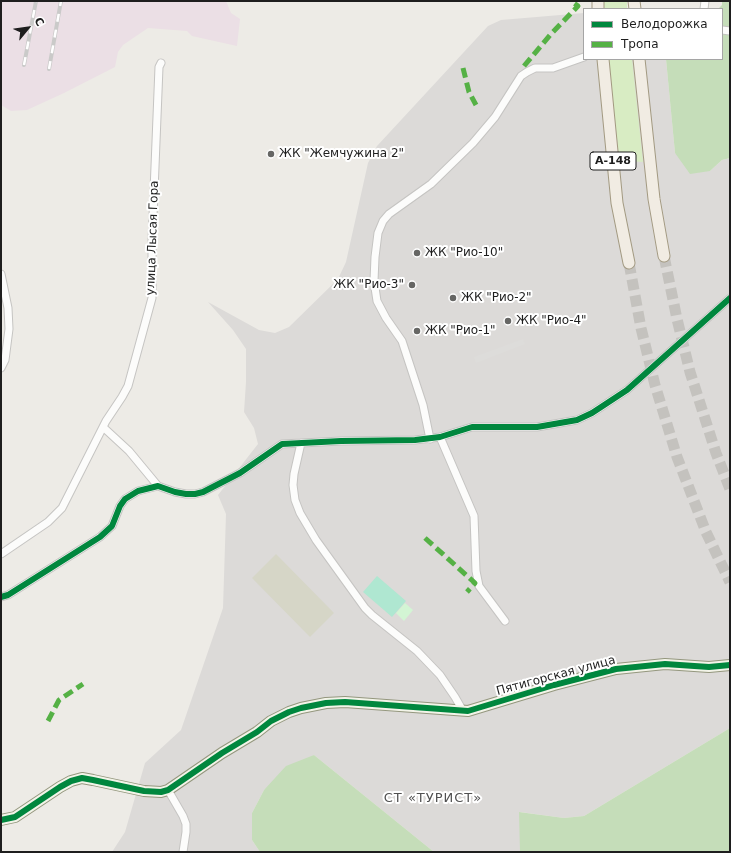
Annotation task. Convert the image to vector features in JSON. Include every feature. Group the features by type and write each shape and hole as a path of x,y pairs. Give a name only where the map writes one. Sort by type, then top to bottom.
{"main road":[{"name":"А-148","path":"603,60 617,202 629,263"},
{"name":"А-148","path":"639,60 654,198 664,256"}],"street":[{"path":"430,439 423,404 402,340 386,318 378,301 374,281 378,233 383,221 389,214 431,184 473,143 495,117 521,76 535,68 553,68 583,57"},
{"name":"улица Лысая Гора","path":"1,554 48,522 62,508 103,427 128,386 152,298 152,240 159,67 161,64"},
{"path":"1,274 8,308 9,329 5,360 1,368"},
{"path":"103,427 129,452 158,486 175,492 195,494 203,492 240,473 282,444 301,442 430,439 472,427 521,428 552,425 577,420 592,413 627,390 730,298"},
{"path":"440,437 474,516 476,571 479,586 504,621"},
{"path":"301,442 294,474 293,485 295,500 300,513 316,540 365,608 372,616 417,651 448,686 463,712"},
{"path":"1,597 8,595 100,537 112,526 120,506 125,500 138,491 158,486"},
{"name":"Пятигорская улица","path":"463,712 554,685 616,669 665,664 709,667 730,665"},
{"path":"1,820 16,817 60,787 71,781 82,778 144,791 161,792 168,790 257,732 271,721 301,708 326,703 345,702 433,708 463,712"},
{"path":"168,790 184,816 186,824 183,852"}],"shaded area":[{"path":"1,1 226,1 231,13 240,19 237,46 192,36 187,31 148,28 123,45 118,52 115,67 27,110 11,111 1,105"},
{"path":"583,13 583,60 666,60 675,153 710,171 722,160 730,158 730,728 584,816 564,818 520,812 520,852 434,852 314,755 264,790 252,813 252,840 260,852 112,852 125,832 145,763 181,730 223,608 226,514 218,495 258,444 254,428 244,412 246,349 233,330 208,302 259,330 275,333 289,327 338,279 346,262 368,163 377,146 488,26 501,20"},
{"path":"523,339 525,344 476,363 474,357"},
{"path":"276,554 334,613 310,637 252,578"}],"green space":[{"path":"603,1 627,1 627,8 604,8"},
{"path":"722,1 730,1 730,158 722,160 710,171 690,174 675,153 666,60 723,60 723,8 719,8 722,5"},
{"path":"608,60 632,60 643,162 628,161 620,164"},
{"path":"377,576 406,601 392,617 363,592"},
{"path":"405,603 413,610 404,621 396,613"},
{"path":"730,728 730,852 520,852 519,812 564,818 584,816"},
{"path":"314,755 434,852 260,852 252,840 252,813 264,790 286,766"}],"tunnel":[{"path":"664,256 690,372 716,453 730,489"},
{"path":"629,263 641,328 655,385 677,457 706,532 730,582"}],"railway":[{"path":"24,65 36,1"},
{"path":"49,69 61,1"}],"marked path":[{"path":"524,66 551,34 578,6 571,1"},
{"path":"463,68 469,92 476,105"},
{"path":"425,538 475,583 467,592"},
{"path":"48,721 59,700 83,684"}],"cycle path":[{"path":"1,597 8,595 100,537 112,526 120,506 125,499 138,491 158,486 186,494 203,492 240,473 282,444 341,441 415,440 440,437 472,427 537,427 577,420 592,413 627,390 730,298"},
{"path":"1,820 15,817 60,787 71,781 82,778 144,791 161,792 168,790 222,753 257,732 271,721 301,708 326,703 345,702 468,711 554,685 616,669 665,664 709,667 730,665"}],"place":[{"name":"ЖК \"Жемчужина 2\"","path":"271,154"},
{"name":"ЖК \"Рио-10\"","path":"417,253"},
{"name":"ЖК \"Рио-3\"","path":"412,285"},
{"name":"ЖК \"Рио-2\"","path":"453,298"},
{"name":"ЖК \"Рио-4\"","path":"508,321"},
{"name":"ЖК \"Рио-1\"","path":"417,331"}],"district":[{"name":"СТ «ТУРИСТ»","path":"433,799"}]}
